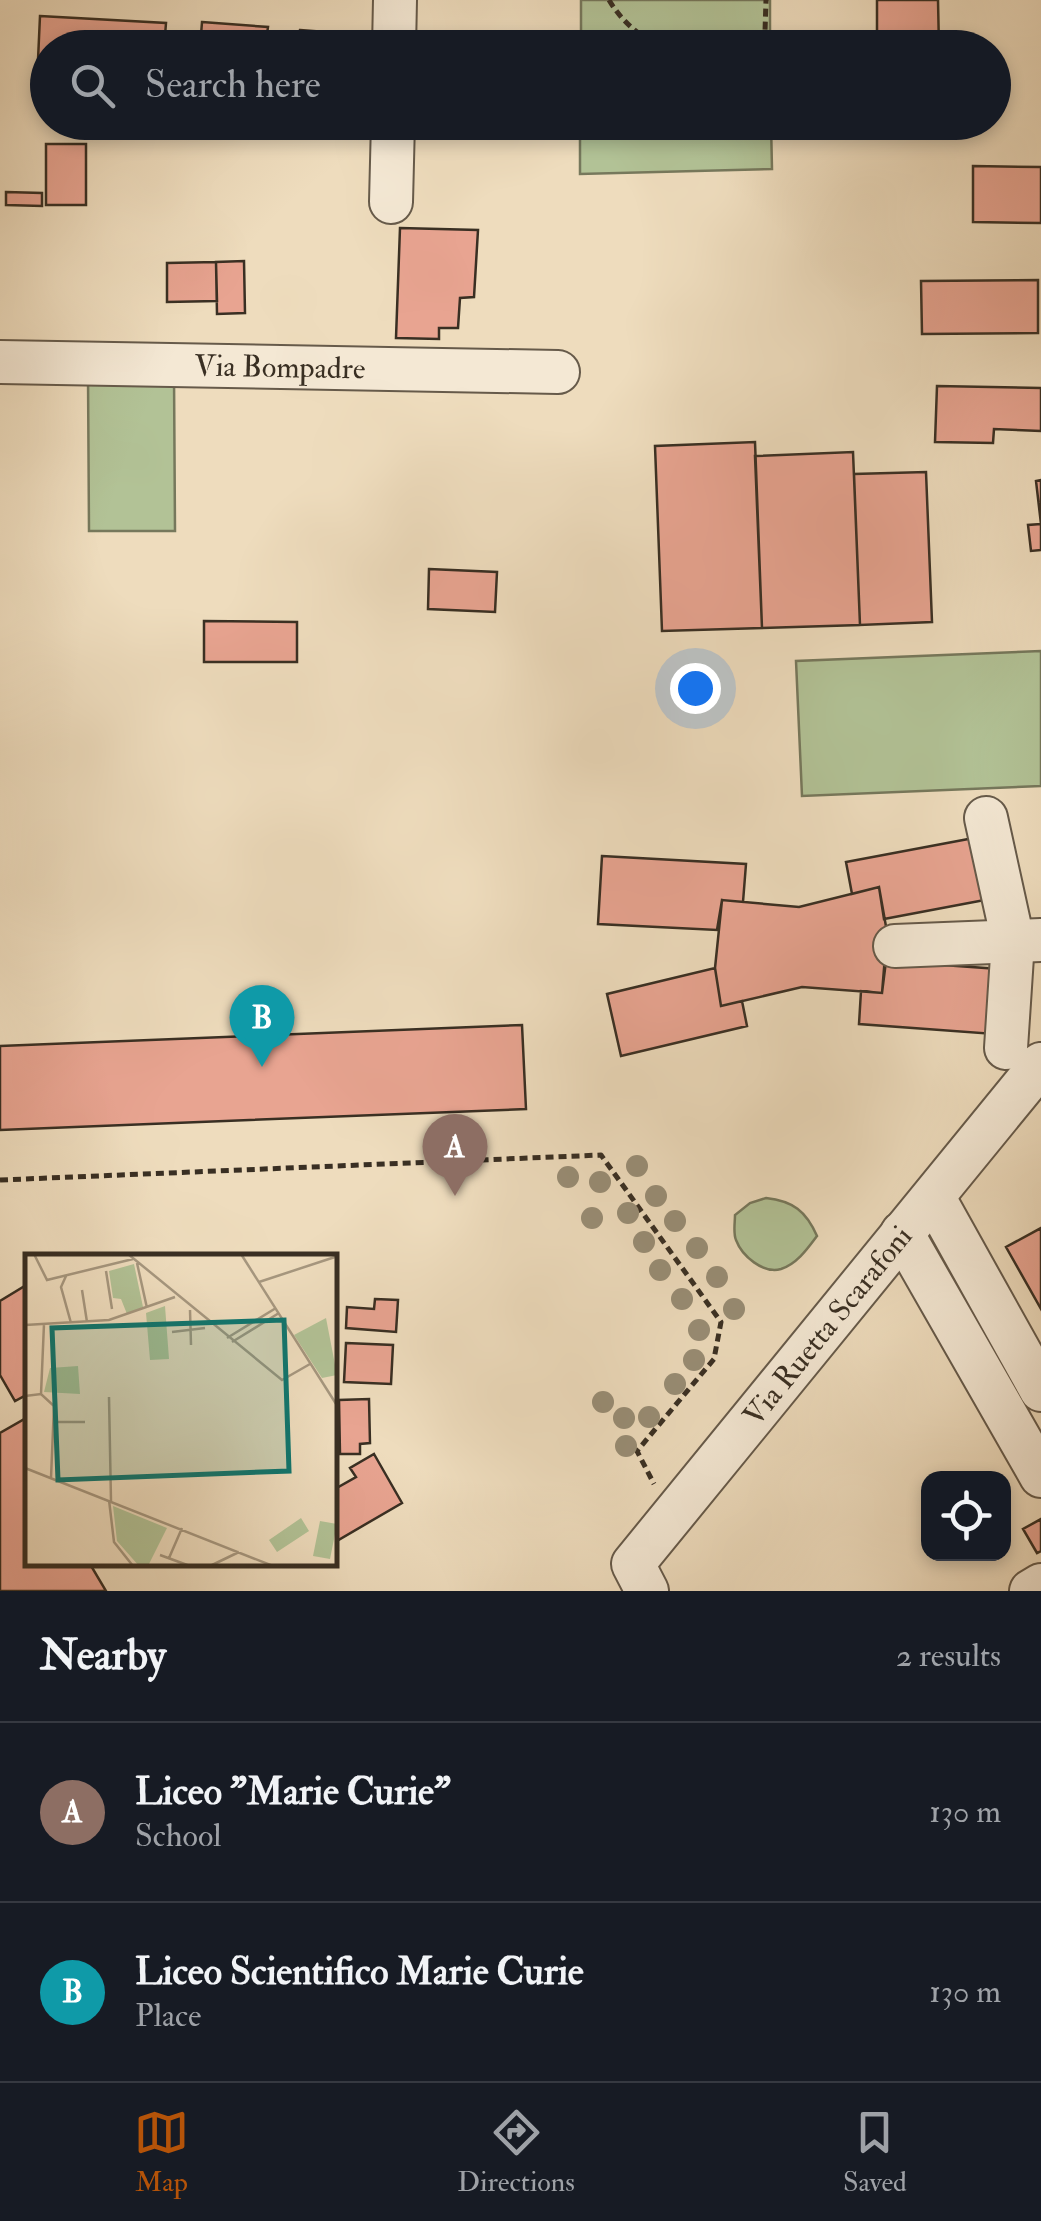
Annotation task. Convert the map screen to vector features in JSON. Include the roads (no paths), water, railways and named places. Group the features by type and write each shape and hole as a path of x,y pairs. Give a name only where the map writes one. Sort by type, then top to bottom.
{"street":[{"path":"395,30 396,0"},
{"path":"391,202 393,140"},
{"name":"Via Bompadre","path":"0,362 558,372"},
{"path":"986,818 1027,940 1024,1056"},
{"path":"895,946 1027,940"},
{"name":"Via Ruetta Scarafoni","path":"647,1591 633,1564 934,1198 1024,1056"},
{"path":"934,1198 1041,1390"},
{"path":"902,1233 1041,1476"},
{"path":"934,1290 936,1267 943,1260 955,1258 972,1268"},
{"path":"1031,1591 1041,1585"}],"place":[{"name":"Liceo Scientifico Marie Curie","path":"262,1067"},
{"name":"Liceo \"Marie Curie\"","path":"455,1196"}]}
